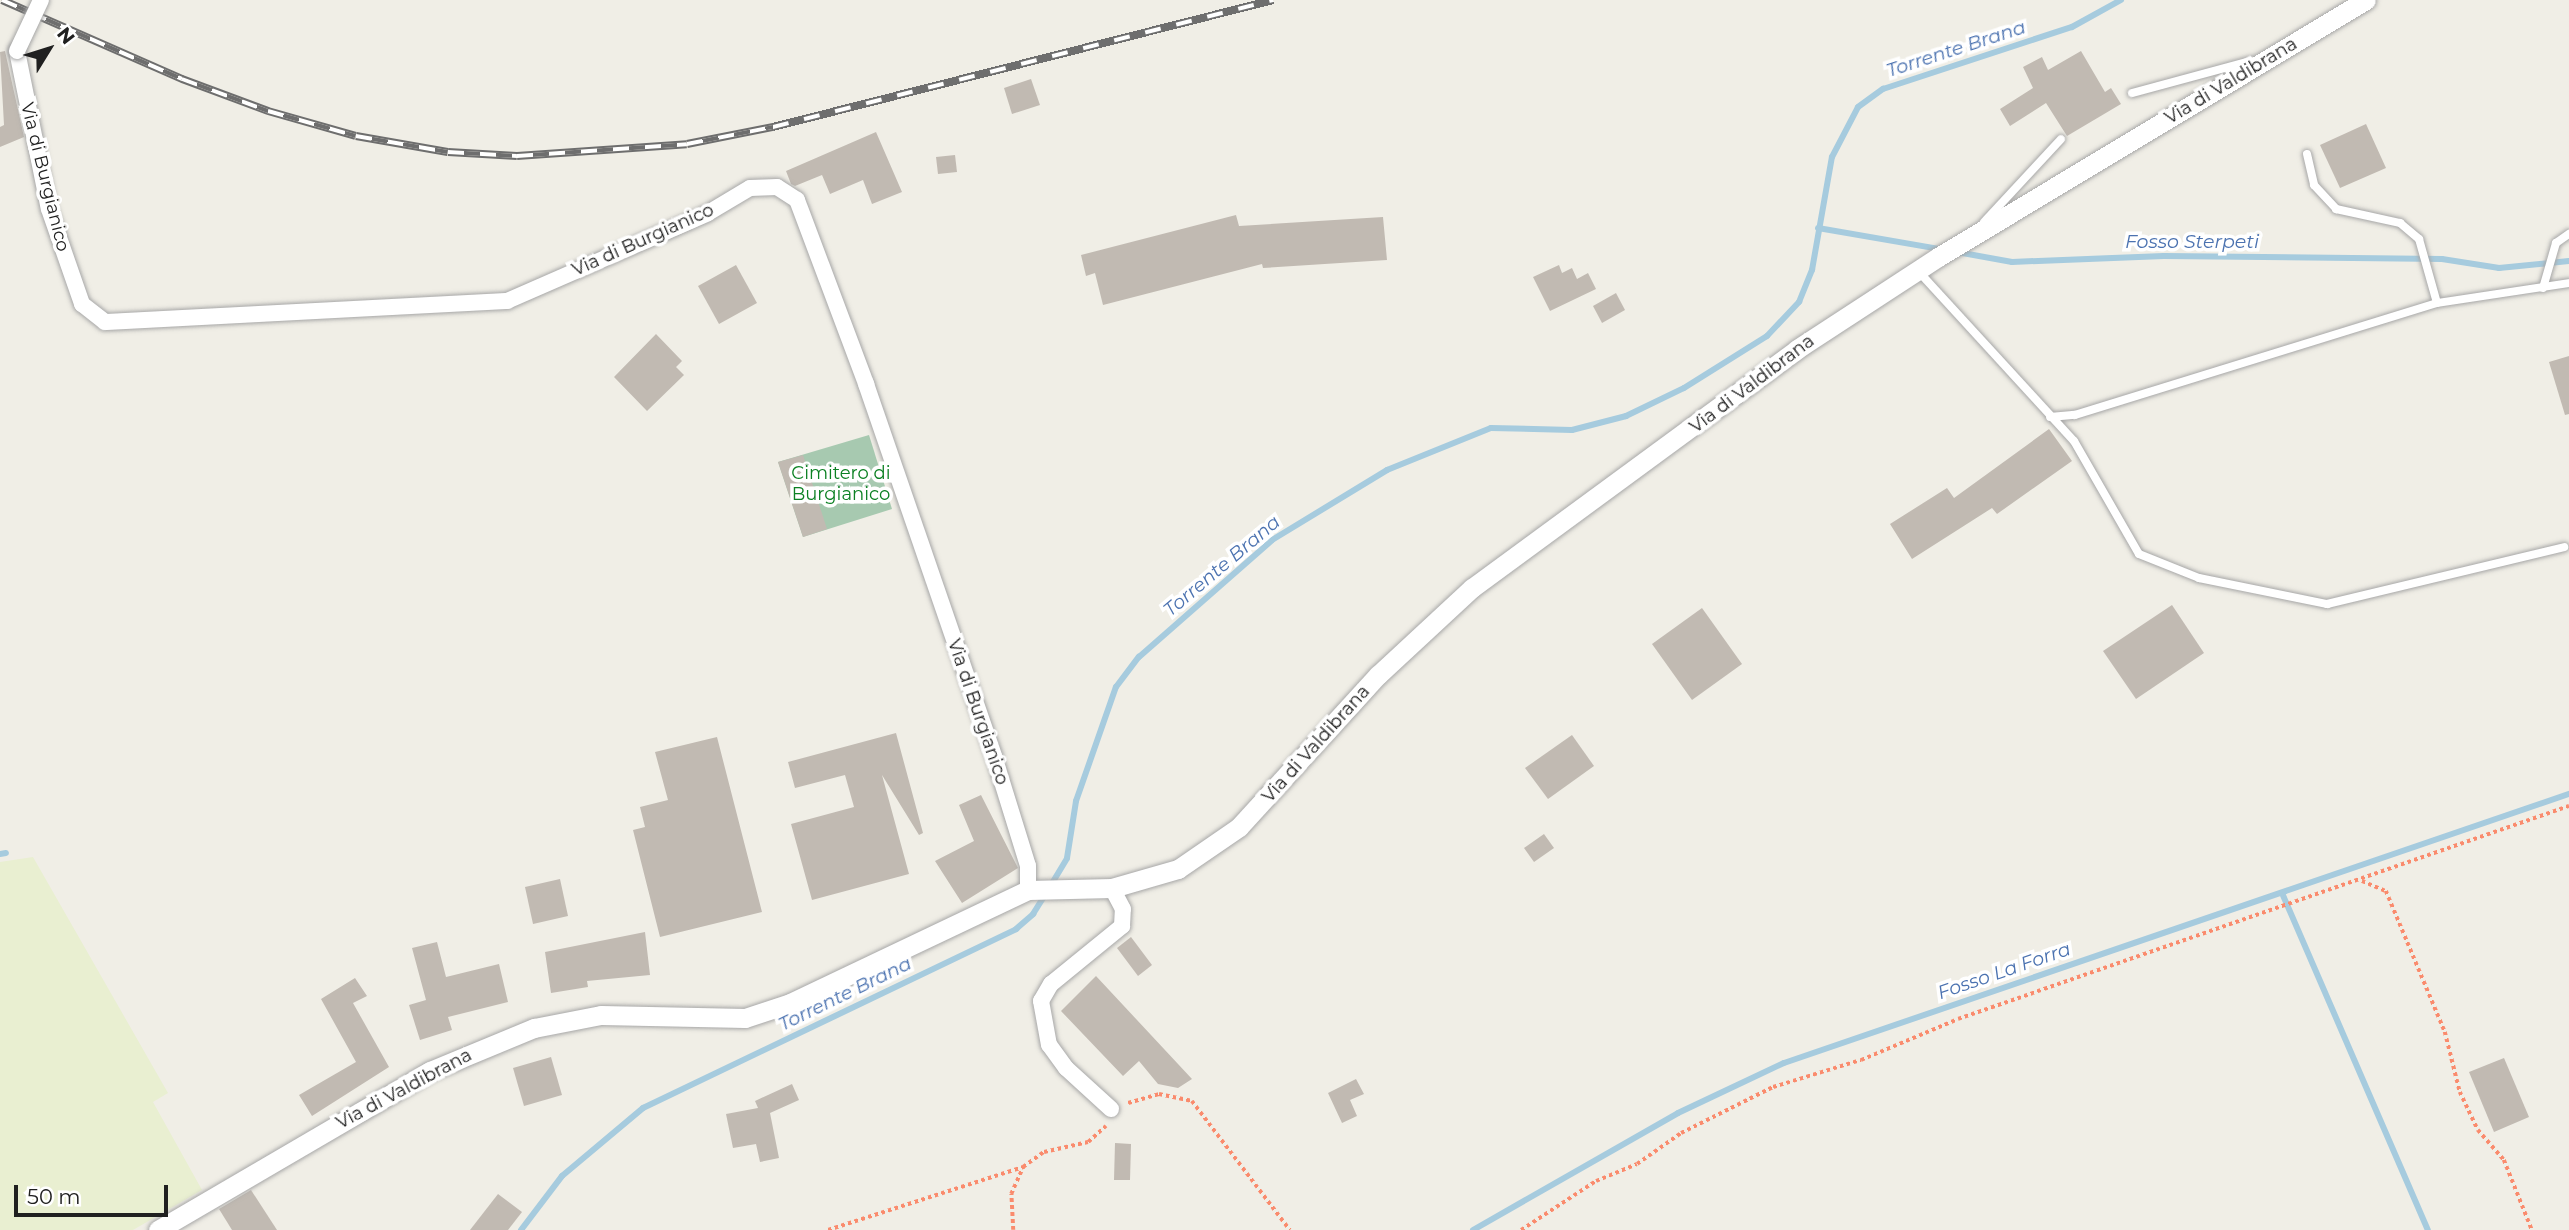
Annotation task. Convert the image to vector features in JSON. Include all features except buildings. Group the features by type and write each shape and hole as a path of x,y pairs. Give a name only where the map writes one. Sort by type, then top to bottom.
{"street":[{"name":"Via di Burgianico","path":"41,0 17,51 49,209 78,297 87,311 105,322 507,301 708,213 750,188 777,187 797,200 866,384 994,756 1033,890"},
{"name":"Via di Valdibrana","path":"158,1230 430,1071 534,1028 601,1015 745,1018 790,1003 1033,890 1112,888 1161,877 1211,849 1279,785 1378,675 1472,588 1807,343 1970,237 2366,0"},
{"path":"1111,1109 1066,1068 1049,1045 1041,1001 1051,984 1122,926 1123,909 1112,888"}],"lane":[{"path":"2132,93 2200,72 2272,57"},
{"path":"1970,237 2061,139"},
{"path":"2307,153 2314,185 2336,209 2400,223 2419,239 2437,303"},
{"path":"2543,288 2556,243 2569,234"},
{"path":"1917,270 2074,441 2139,554 2199,578 2327,604 2564,547"},
{"path":"2050,417 2075,415 2437,303 2569,283"}],"path":[{"path":"1521,1230 1596,1181 1637,1164 1681,1133 1773,1087 1861,1060 1958,1019 2569,806"},
{"path":"2360,880 2386,891 2445,1032 2460,1092 2478,1130 2504,1160 2532,1230"},
{"path":"828,1230 1023,1167 1044,1152 1088,1142 1108,1124 1111,1109 1159,1094 1192,1101 1290,1230"},
{"path":"1013,1230 1011,1194 1023,1167"}],"green space":[{"name":"Cimitero di Burgianico","path":"869,435 892,509 803,537 778,462"},
{"path":"33,857 168,1093 153,1102 202,1190 133,1230 0,1230 0,862"}],"waterway":[{"name":"Torrente Brana","path":"1051,885 1067,858 1076,801 1116,687 1139,657 1272,540 1387,470 1491,428 1572,430 1626,416 1684,388 1767,336 1799,302 1812,270 1832,157 1858,107 1883,89 2072,27 2121,0"},
{"name":"Fosso Sterpeti","path":"1818,228 1940,249"},
{"name":"Fosso Sterpeti","path":"1957,252 2012,262 2164,256 2442,259 2499,268 2569,261"},
{"name":"Fosso La Forra","path":"1473,1230 1678,1113 1784,1063 2569,794"},
{"path":"0,854 6,853"},
{"path":"2282,893 2428,1230"},
{"name":"Torrente Brana","path":"521,1230 562,1176 643,1108 1016,929 1033,914 1045,895"}],"railway":[{"path":"2,0 182,79 268,111 356,136 448,152 517,156 687,144 773,127 1273,0"}]}
